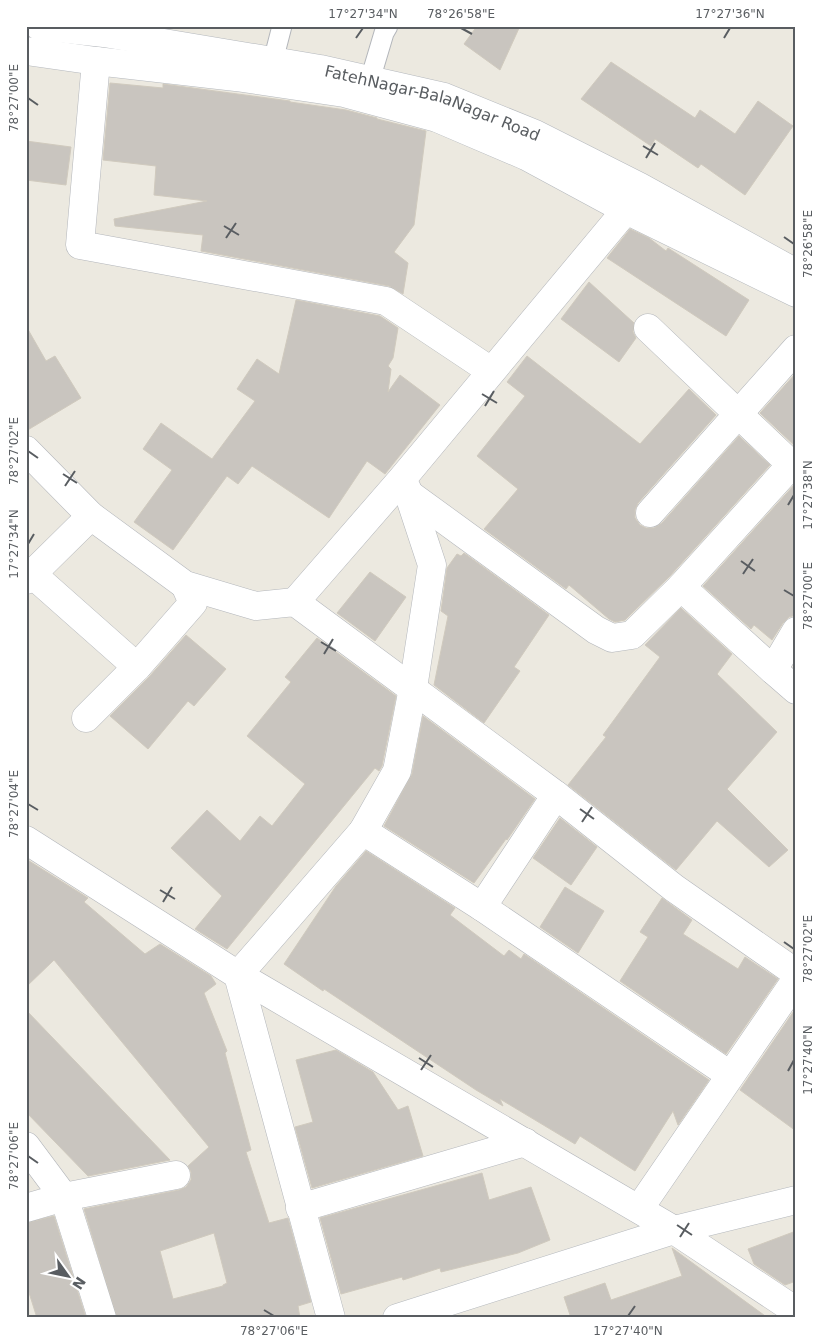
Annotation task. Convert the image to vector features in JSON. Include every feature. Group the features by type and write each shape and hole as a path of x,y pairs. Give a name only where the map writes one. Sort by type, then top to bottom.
{"street":[{"name":"FatehNagar-BalaNagar Road","path":"39,26 104,34 273,61 354,83 444,97 534,134 640,187 796,273"},
{"path":"26,51 236,77 354,83 526,156 626,210 796,293"},
{"path":"96,61 80,244 386,300 491,371"},
{"path":"26,450 91,516 185,585 256,606 295,602 405,486 491,371 626,210"},
{"path":"405,486 596,630 612,638 632,635 794,467 648,328"},
{"path":"650,513 796,349"},
{"path":"238,975 363,831 397,771 413,688 432,565 405,486"},
{"path":"91,516 29,577 138,667"},
{"path":"86,718 138,667 193,603 185,585"},
{"path":"680,587 796,690"},
{"path":"295,602 556,795 674,888 796,973"},
{"path":"773,670 796,631"},
{"path":"482,907 556,795"},
{"path":"363,831 482,907 730,1076"},
{"path":"26,840 238,975 674,1230 796,1312"},
{"path":"238,975 331,1318"},
{"path":"639,1209 796,980"},
{"path":"300,1208 525,1142"},
{"path":"26,1146 64,1196 102,1318"},
{"path":"26,1208 64,1196 176,1176"},
{"path":"397,1318 674,1230 796,1200"}],"lane":[{"path":"273,61 282,26"},
{"path":"354,83 388,26"}],"building":[{"path":"477,26 520,26 500,70 464,44"},
{"path":"611,62 695,118 700,110 735,134 758,101 793,126 745,195 701,164 698,168 655,139 651,146 581,99"},
{"path":"110,83 163,88 163,84 290,101 346,110 426,131 414,225 394,252 408,263 403,294 389,286 201,251 203,235 115,226 114,219 207,201 154,195 156,166 103,160"},
{"path":"26,141 71,147 66,185 26,180"},
{"path":"630,229 649,238 666,251 668,248 749,300 726,336 607,258"},
{"path":"589,282 634,323 633,332 636,338 619,362 561,319"},
{"path":"296,300 380,316 398,328 393,358 388,366 391,369 388,392 400,375 440,405 385,474 367,461 329,518 252,466 238,484 227,476 173,550 134,522 172,470 143,449 161,423 212,459 255,401 237,389 257,359 279,374"},
{"path":"26,326 46,361 55,356 81,398 26,431"},
{"path":"527,356 640,444 689,389 716,415 638,503 635,510 635,518 640,525 646,528 654,528 662,523 739,436 770,465 670,576 625,620 615,622 609,619 569,585 566,589 484,529 518,489 477,456 525,396 507,382"},
{"path":"796,373 796,447 760,413"},
{"path":"795,484 796,615 789,617 783,623 772,640 754,625 751,629 703,586"},
{"path":"464,553 549,615 514,667 520,671 484,723 434,685 448,616 441,611 447,568 457,554 461,556"},
{"path":"370,572 406,597 375,641 337,613"},
{"path":"681,608 732,654 717,674 777,732 727,789 788,850 769,867 717,821 676,870 568,785 606,737 603,735 660,657 645,645"},
{"path":"186,635 226,669 194,706 188,701 148,749 110,716 149,677"},
{"path":"317,638 396,696 382,766 379,771 375,768 227,949 195,929 222,896 171,848 207,810 240,841 260,816 272,826 305,784 247,736 291,682 285,677"},
{"path":"423,716 535,799 474,883 384,826 412,774"},
{"path":"560,818 597,847 571,885 533,858"},
{"path":"366,851 455,908 450,915 504,956 509,950 521,959 524,954 709,1080 678,1125 673,1111 635,1171 580,1136 575,1144 500,1099 503,1106 284,964 336,886"},
{"path":"26,859 88,898 84,902 145,954 160,944 211,976 216,984 204,993 227,1051 225,1053 251,1150 246,1152 269,1223 288,1218 311,1302 298,1306 300,1318 117,1318 84,1209 186,1187 191,1180 191,1172 188,1166 209,1147 54,960 26,987","holes":["214,1233 227,1283 223,1286 173,1299 160,1251"]},
{"path":"565,887 604,911 578,953 540,927"},
{"path":"662,898 692,920 683,934 738,969 745,957 778,979 726,1054 620,981 648,937 640,932"},
{"path":"796,1008 796,1131 740,1090"},
{"path":"26,1010 170,1160 88,1176 26,1112"},
{"path":"336,1050 373,1072 398,1110 408,1106 423,1156 312,1188 295,1127 313,1122 296,1060"},
{"path":"482,1173 489,1200 531,1187 550,1240 518,1253 441,1272 440,1268 403,1280 402,1277 341,1294 320,1218"},
{"path":"54,1216 86,1318 37,1318 26,1283 26,1223"},
{"path":"796,1231 796,1281 785,1285 754,1264 748,1249"},
{"path":"672,1248 768,1318 571,1318 564,1297 605,1283 611,1300 682,1276"}]}
